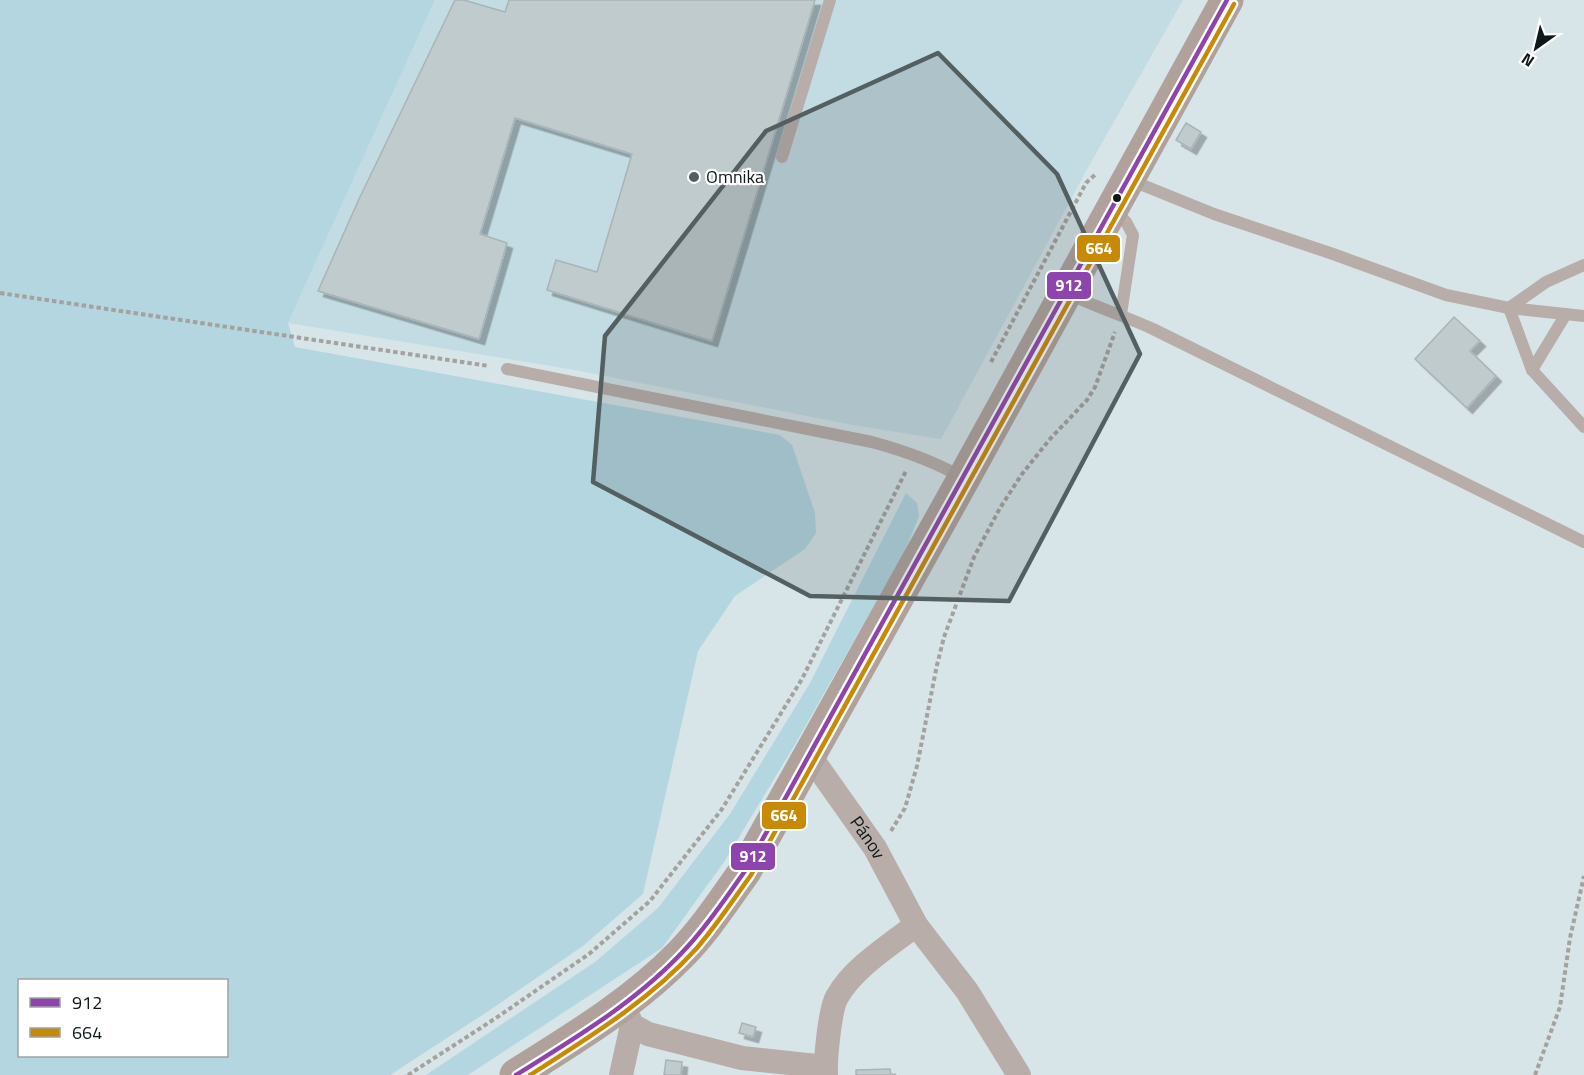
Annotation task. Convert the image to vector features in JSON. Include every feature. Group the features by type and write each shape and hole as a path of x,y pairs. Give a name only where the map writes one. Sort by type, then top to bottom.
{"main road":[{"path":"516,1075 627,1015 671,963 704,929 745,871 1067,293 1227,0"}],"street":[{"name":"Pánov","path":"810,756 875,848 916,925 967,991 1019,1075"},
{"path":"627,1015 648,1034 742,1058 826,1071 836,998 860,969 916,925"},
{"path":"621,1075 627,1015"}],"lane":[{"path":"782,157 830,0"},
{"path":"1129,180 1214,214 1446,295 1509,309 1584,316"},
{"path":"1113,209 1126,222 1132,235 1121,314"},
{"path":"1509,309 1546,282 1584,265"},
{"path":"1067,293 1089,304 1121,314 1584,542"},
{"path":"1509,309 1532,370 1584,427"},
{"path":"1532,370 1566,314"},
{"path":"507,369 872,442 914,454 964,478"}],"path":[{"path":"987,370 1054,241"},
{"path":"0,293 507,369"},
{"path":"875,848 896,826 905,808 917,766 944,637 974,557 1000,508 1022,474 1087,400 1095,387 1104,368 1121,314"},
{"path":"408,1075 589,954 650,901 722,809 802,679 914,454"},
{"path":"1535,1075 1560,1007 1570,938 1584,876"}],"highlighted area":[{"path":"938,53 1057,174 1140,354 1009,601 810,596 593,482 605,336 766,131"}],"shaded area":[{"path":"0,0 435,0 288,323 295,347 780,435 792,445 815,513 816,533 805,549 735,596 698,651 643,894 583,946 390,1075 0,1075"},
{"path":"435,0 1183,0 1090,164 941,439 853,425 575,370 288,323"},
{"path":"906,493 917,503 919,516 904,553 794,746 724,862 662,948 468,1075 426,1075 595,962 658,908 730,814 810,683"}],"building":[{"name":"Omnika","path":"455,0 464,0 505,12 509,0 815,0 712,341 547,290 556,260 597,272 632,154 515,118 480,234 507,243 479,339 318,291 359,199"},
{"path":"1186,123 1201,132 1191,149 1176,140"},
{"path":"1454,317 1480,341 1470,351 1496,376 1467,408 1415,359"},
{"path":"742,1023 756,1027 753,1037 739,1033"},
{"path":"666,1060 682,1062 681,1075 664,1075"},
{"path":"890,1069 891,1075 856,1075 856,1070"}],"transit line":[{"name":"912","path":"516,1075 607,1016 650,983 697,936 745,871 1227,0"},
{"name":"664","path":"530,1075 617,1018 678,968 696,949 751,875 1234,4"}],"place":[{"name":"Omnika","path":"694,177"}]}
